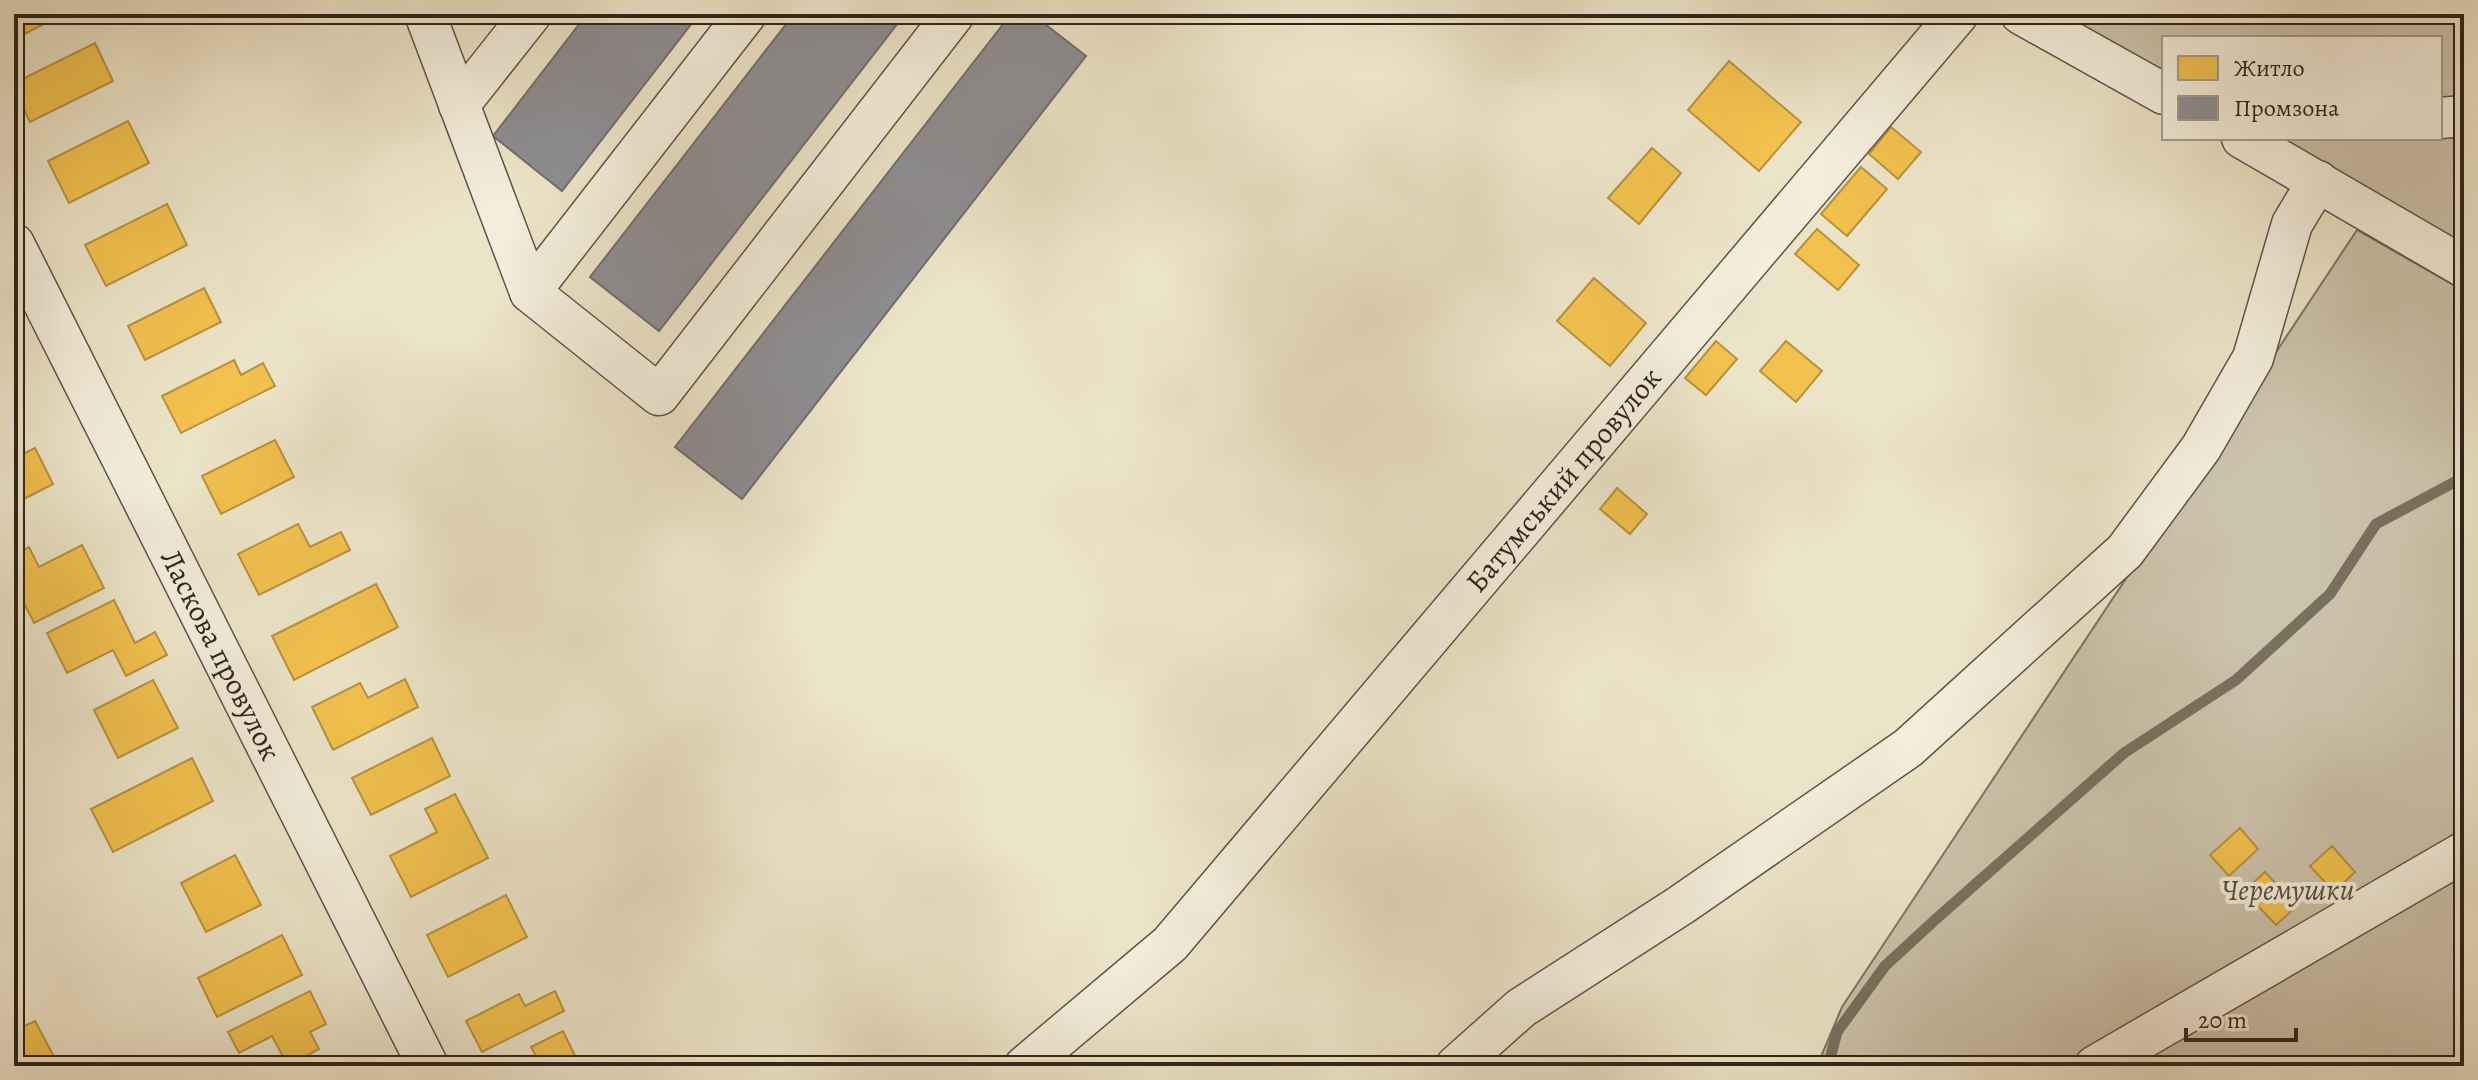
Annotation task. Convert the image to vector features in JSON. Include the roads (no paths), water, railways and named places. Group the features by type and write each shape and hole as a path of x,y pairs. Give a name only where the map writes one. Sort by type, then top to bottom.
{"street":[{"path":"425,14 530,292 659,395 954,14"},
{"path":"459,105 531,14"},
{"path":"530,292 746,14"},
{"name":"Батумський провулок","path":"1025,1066 1170,944 1958,14"},
{"path":"2025,15 2162,93"},
{"path":"2442,118 2464,116"},
{"path":"2246,140 2464,267"},
{"path":"1456,1066 1521,1008 1681,905 1908,748 2125,551 2201,448 2253,358 2292,224 2318,181"},
{"name":"Ласкова провулок","path":"14,244 428,1066"},
{"path":"2095,1066 2464,852"}],"waterway":[{"path":"1828,1066 1837,1032 1885,966 2124,753 2236,680 2330,594 2376,524 2464,477"}],"park label":[{"name":"Черемушки","path":"2288,890"}]}
